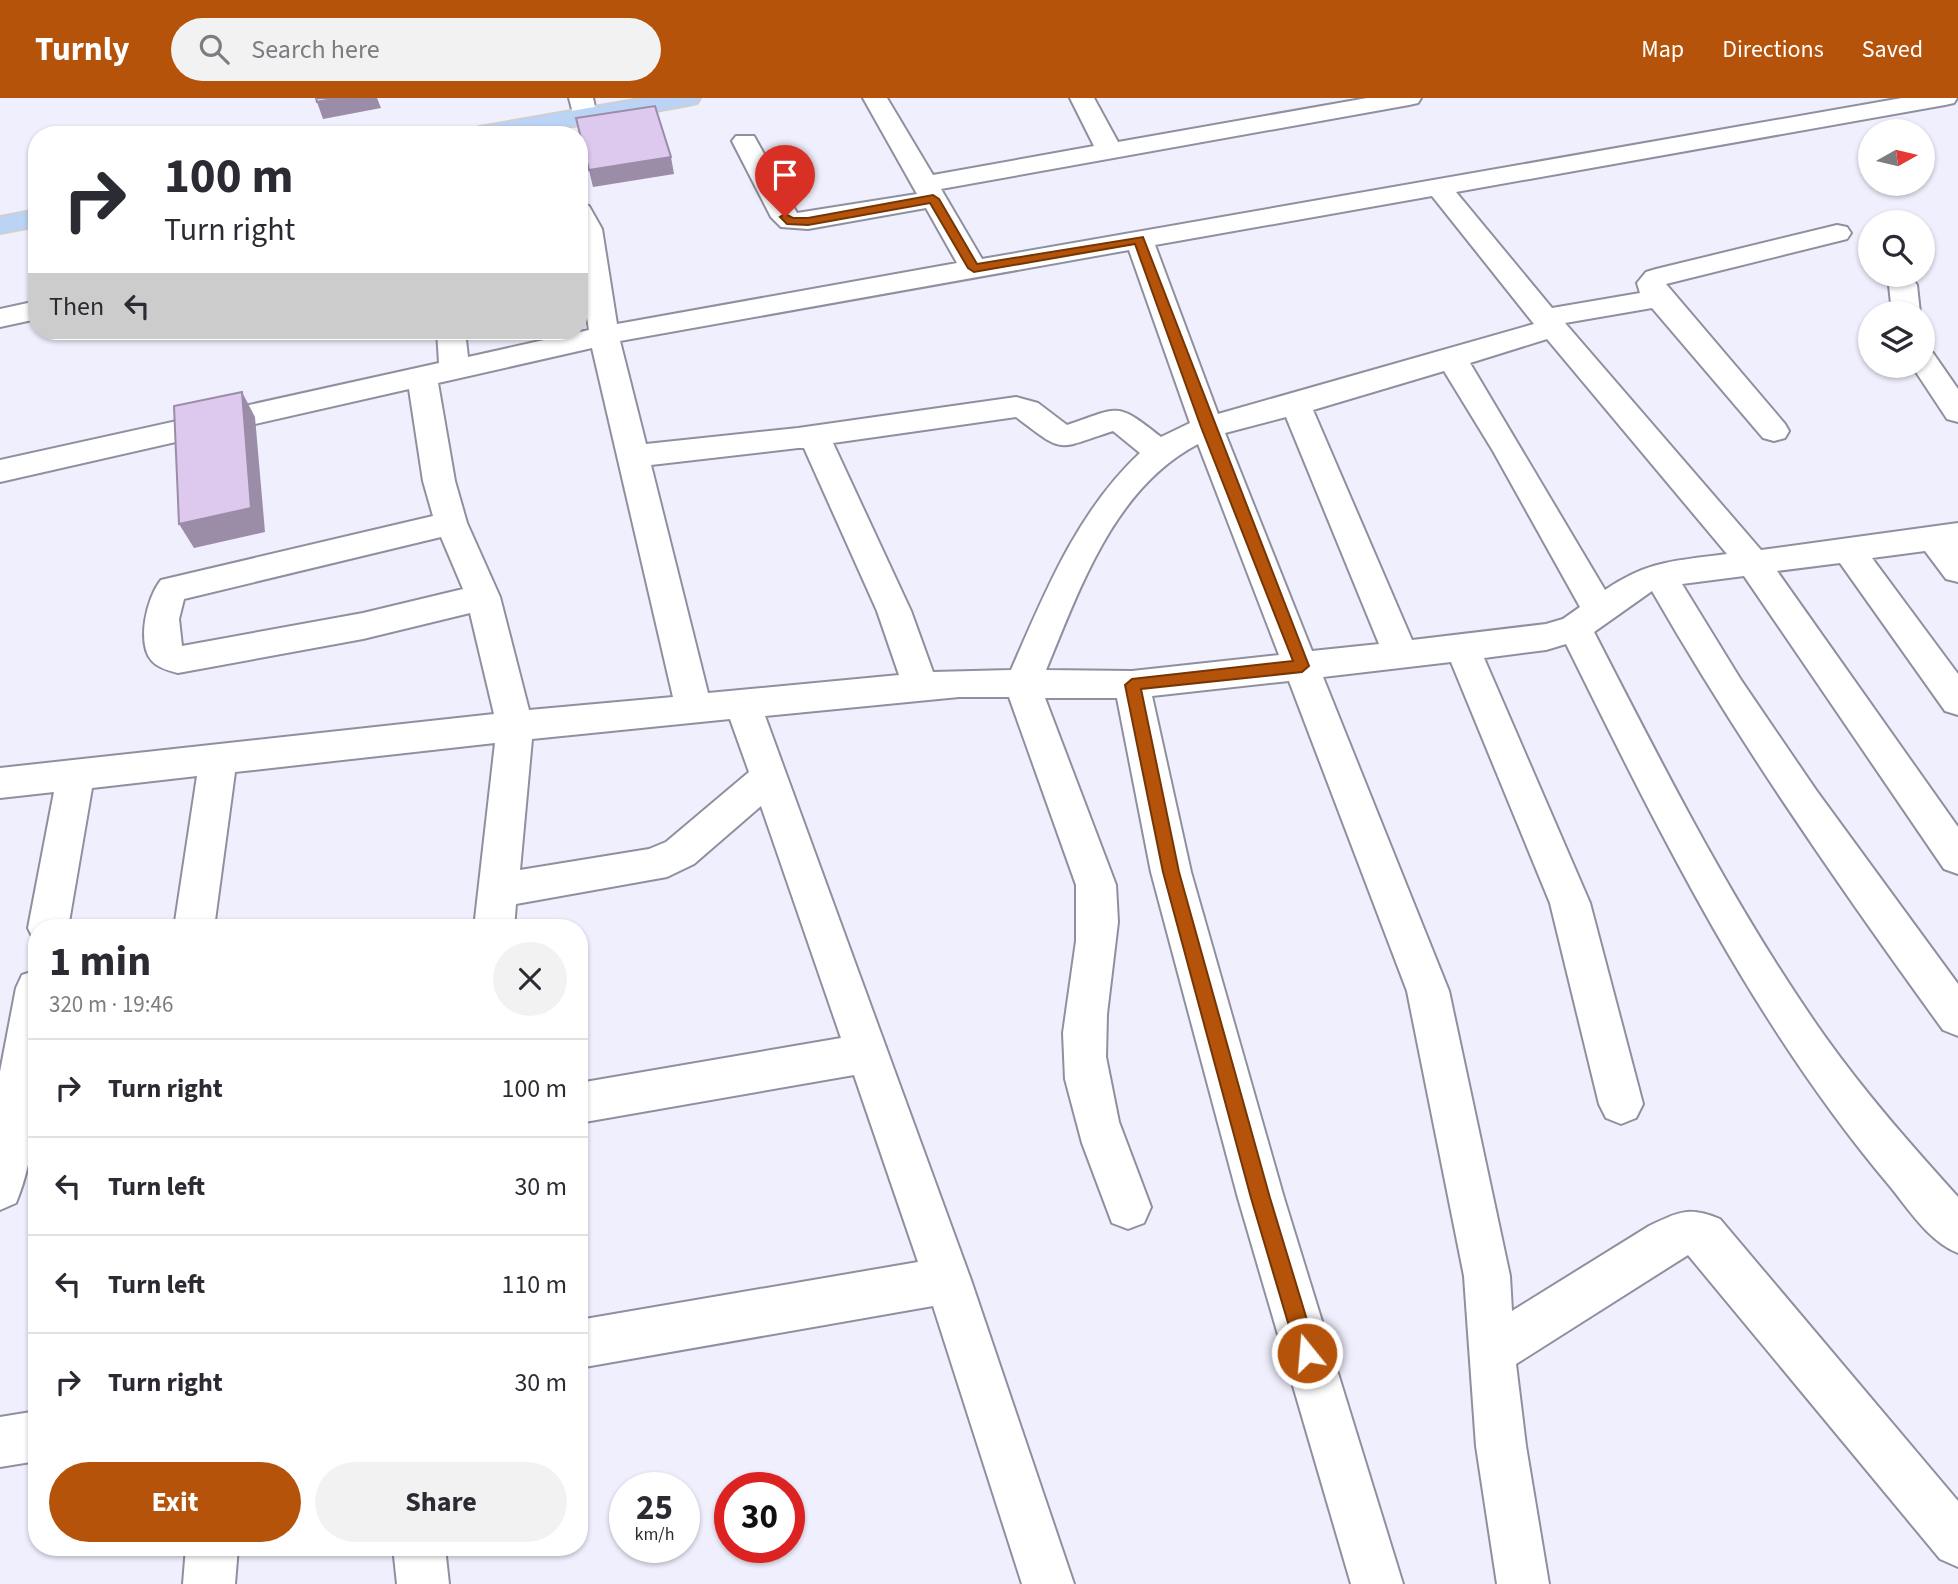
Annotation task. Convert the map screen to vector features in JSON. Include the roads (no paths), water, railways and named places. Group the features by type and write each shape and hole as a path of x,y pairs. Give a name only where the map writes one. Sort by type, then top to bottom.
{"main road":[{"path":"554,126 582,107 688,98"},
{"path":"0,225 28,220"}],"street":[{"path":"875,98 974,268"},
{"path":"1083,98 1110,152"},
{"path":"745,141 785,217 791,221 808,221 1110,152 1363,102 1409,98"},
{"path":"1781,98 1812,121"},
{"path":"588,339 1945,98"},
{"path":"1438,187 1549,323 1754,564 1958,858"},
{"path":"588,227 604,335 694,708"},
{"path":"1774,431 1659,298 1651,283 1656,278 1837,233"},
{"path":"1139,239 1208,427 1428,991 1487,1276 1491,1352 1501,1446 1523,1584"},
{"path":"1128,1207 1088,1100 1084,1072 1084,1032 1099,919 1096,886 1089,856 1069,811 1022,685 1065,585 1103,517 1160,453 1208,427 1296,405 1452,359 1549,323 1659,298"},
{"path":"0,318 28,312"},
{"path":"452,340 454,368"},
{"path":"0,471 581,340"},
{"path":"1452,359 1509,451 1587,619 1686,846 1793,1025 1894,1159 1958,1231"},
{"path":"422,375 439,481 451,523 483,597 515,726 496,909 653,865 680,853 769,777"},
{"path":"1935,378 1958,412"},
{"path":"1296,405 1401,655"},
{"path":"633,457 814,436 1016,407 1027,410 1062,437 1118,419 1160,453"},
{"path":"814,436 894,611 920,686"},
{"path":"451,523 173,589 165,596 162,605 165,653 178,660 363,626 483,597"},
{"path":"0,783 515,726 920,686 959,683 1132,685 1462,648 1546,637 1587,619 1644,580 1660,575 1946,537 1958,570"},
{"path":"1849,551 1958,701"},
{"path":"1660,575 1708,660 1814,817 1958,1017"},
{"path":"1462,648 1570,903 1621,1104"},
{"path":"1132,685 1174,885 1261,1198 1377,1584"},
{"path":"743,704 948,1280 1048,1584"},
{"path":"195,919 218,758"},
{"path":"50,919 76,774"},
{"path":"0,1188 28,1037"},
{"path":"588,1101 868,1053"},
{"path":"1491,1352 1665,1242 1687,1232 1704,1236 1958,1541"},
{"path":"588,1342 948,1280"},
{"path":"0,1442 28,1437"},
{"path":"209,1584 211,1556"},
{"path":"420,1556 423,1584"}]}
